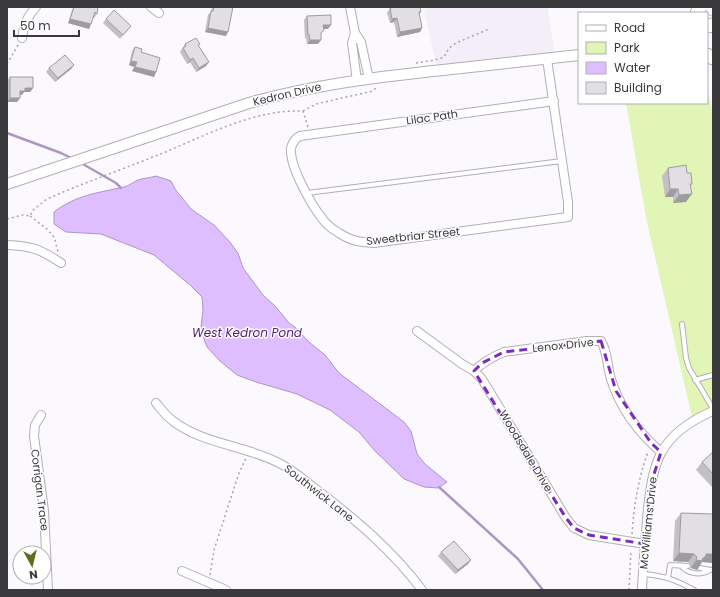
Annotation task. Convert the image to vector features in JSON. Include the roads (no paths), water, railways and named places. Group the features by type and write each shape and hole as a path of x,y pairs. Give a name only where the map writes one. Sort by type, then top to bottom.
{"street":[{"path":"22,38 27,17 36,7"},
{"path":"152,7 159,13"},
{"path":"350,7 354,33 352,43 357,81"},
{"path":"354,33 361,42 373,79"},
{"name":"Kedron Drive","path":"7,184 278,95 310,88 357,81 578,55"},
{"path":"547,59 562,161"},
{"name":"Lilac Path","path":"310,133 554,101"},
{"name":"Sweetbriar Street","path":"310,133 296,138 290,152 292,160 306,193 321,218 339,233 352,241 386,241 568,217 568,202 562,161"},
{"path":"7,244 40,250 61,263"},
{"name":"Woodsdale Drive","path":"417,331 474,371 489,391 566,518 574,528 589,536 645,544"},
{"name":"Lenox Drive","path":"474,371 482,363 493,356 504,352 587,341 601,341 604,347 611,379 629,416 642,433 661,452"},
{"name":"Southwick Lane","path":"156,403 172,420 187,430 208,440 250,452 277,462 293,471 385,547 422,590"},
{"name":"McWilliams Drive","path":"642,590 650,487 654,468 661,452 683,427 713,410"},
{"name":"Corrigan Trace","path":"41,415 35,425 34,436 44,511 48,590"},
{"path":"182,571 226,590"}],"lane":[{"path":"306,193 562,161"},
{"path":"682,324 686,358 689,368 713,410"},
{"path":"695,380 713,375"},
{"path":"668,578 670,565 688,566"},
{"path":"680,566 686,572 704,574 712,570"},
{"path":"700,568 712,570"},
{"path":"643,574 676,580 694,590"}],"water":[{"name":"West Kedron Pond","path":"156,176 171,181 175,189 191,209 214,225 229,241 238,253 243,268 263,295 275,306 289,323 325,355 339,373 404,422 411,431 417,454 425,464 447,482 438,488 424,487 404,479 374,450 359,432 330,410 297,394 237,375 220,361 207,347 201,327 203,310 202,297 154,255 101,234 66,232 54,224 54,212 70,202 87,195 126,186 140,179"}],"waterway":[{"path":"7,133 73,159"},
{"path":"81,163 116,183 121,188"},
{"path":"439,487 518,559 543,590"}]}
